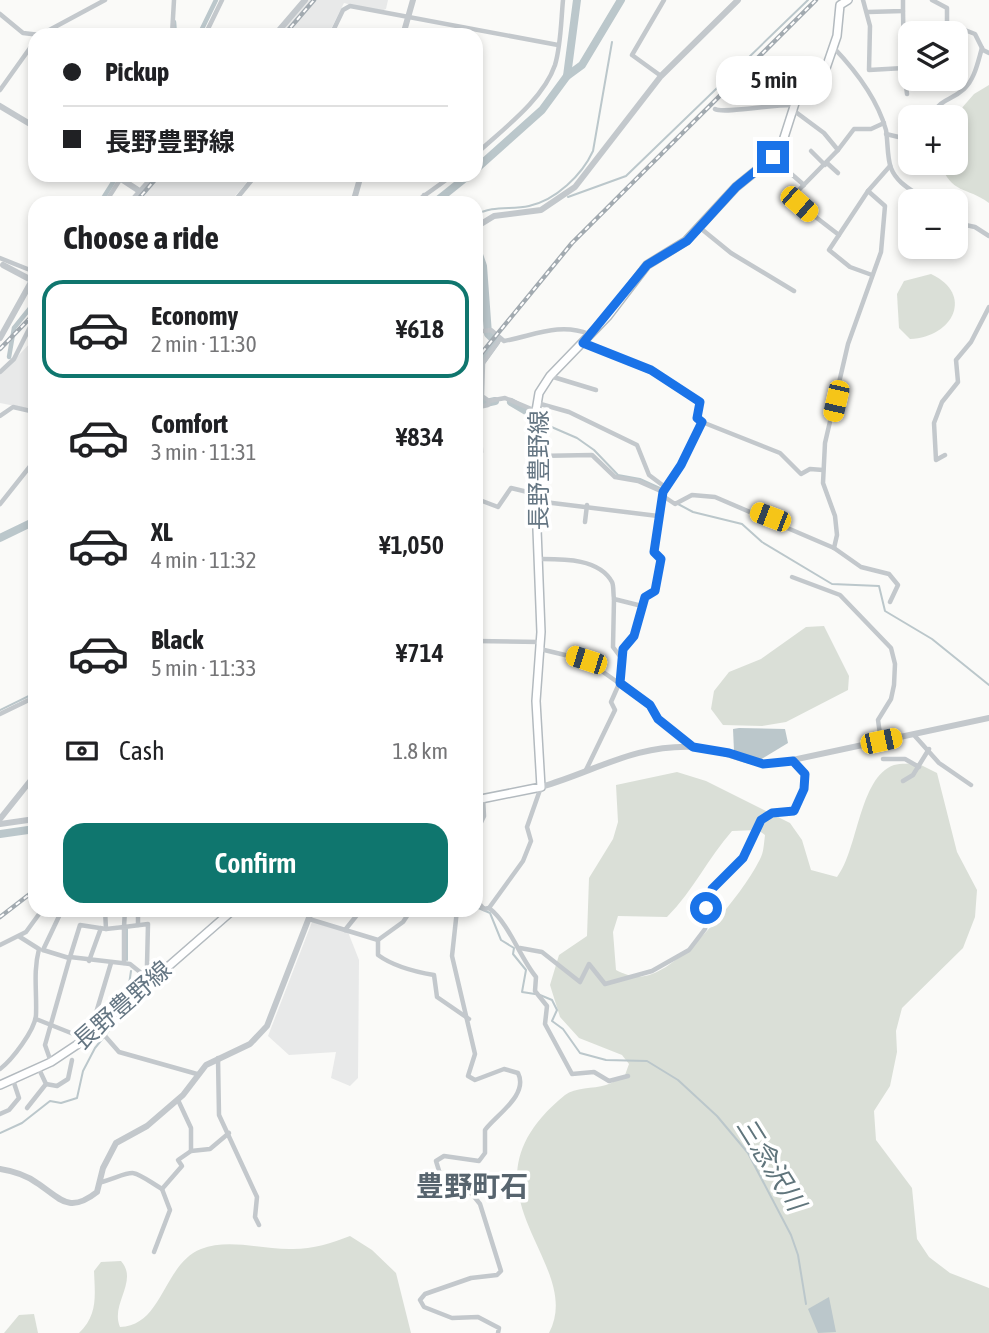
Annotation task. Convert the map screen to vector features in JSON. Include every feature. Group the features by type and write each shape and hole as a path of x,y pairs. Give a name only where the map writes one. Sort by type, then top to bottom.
{"main road":[{"name":"長野豊野線","path":"541,787 536,701 540,646 536,407 541,388 590,335 647,265 687,241 736,187 773,157 781,147 793,107 801,93 823,75 834,48 838,3 848,0"},
{"path":"483,798 541,787"},
{"name":"長野豊野線","path":"0,1085 39,1069 100,1031 150,980 225,917"}],"street":[{"path":"53,28 105,0"},
{"path":"172,28 174,0"},
{"path":"208,28 222,0"},
{"path":"281,28 305,0"},
{"path":"405,28 413,0"},
{"path":"483,147 540,91 552,70 563,0"},
{"path":"661,76 632,55 664,0"},
{"path":"483,223 494,216 541,210 575,187 661,76 738,0"},
{"path":"863,0 868,12 869,70"},
{"path":"903,0 903,21"},
{"path":"932,0 947,8 947,23 975,34 982,48 989,53"},
{"path":"334,28 343,10 350,6 467,28"},
{"path":"868,12 903,11"},
{"path":"0,15 23,33 28,34"},
{"path":"483,31 558,45"},
{"path":"834,48 858,73 884,123 890,166 896,176 912,189"},
{"path":"936,105 964,90 973,76 982,48"},
{"path":"0,90 28,51"},
{"path":"858,73 898,68"},
{"path":"715,109 721,112 768,104 793,107 824,133 838,150"},
{"path":"0,106 28,123"},
{"path":"840,235 791,198 826,164 853,129 872,129 884,123"},
{"path":"886,134 898,137"},
{"path":"811,151 838,173"},
{"path":"773,157 804,185"},
{"path":"872,275 850,267 829,250 867,191 890,166"},
{"path":"879,176 896,176"},
{"path":"128,182 141,191"},
{"path":"136,196 149,182"},
{"path":"239,196 250,182"},
{"path":"425,196 444,182"},
{"path":"834,548 837,535 835,516 823,484 825,443 848,344 858,324 881,252 885,206 867,191"},
{"path":"968,226 988,234"},
{"path":"699,227 742,260 794,291"},
{"path":"1,262 28,271"},
{"path":"1,262 28,278"},
{"path":"0,338 28,286"},
{"path":"945,455 936,460 936,416 958,382 956,360 968,346 989,307"},
{"path":"483,331 488,331 506,341 530,333 567,329 590,335"},
{"path":"0,372 14,359 28,331"},
{"path":"483,368 500,339"},
{"path":"583,343 669,380 673,386 700,402 697,418 702,422 780,453 801,474 810,469 824,470"},
{"path":"550,376 596,390"},
{"path":"483,398 488,402"},
{"path":"483,405 505,398 536,407 569,412 637,445 649,475 676,504 692,495 715,497 834,548 861,567 889,574 898,585 890,602"},
{"path":"0,416 13,407 28,410"},
{"path":"586,770 615,710 611,702 620,683 623,649 634,636 645,597 655,591 661,559 654,552 663,492 681,465 702,422"},
{"path":"536,456 592,456 615,477 638,481 663,492"},
{"path":"0,504 28,469"},
{"path":"483,502 498,507 511,488 536,497 658,516"},
{"path":"585,522 587,505"},
{"path":"538,559 569,559 595,565 612,582 614,647 622,660"},
{"path":"792,577 840,595 893,651 896,670 893,692 878,720 881,741"},
{"path":"614,599 642,606"},
{"path":"483,642 540,646 586,660 650,705 658,719 693,747"},
{"path":"0,714 28,700"},
{"path":"489,908 523,861 531,841 527,827 541,787 631,753 654,748 693,747 729,753 763,764 793,761 989,718"},
{"path":"913,734 939,763 971,785"},
{"path":"903,781 909,779 919,767 929,749"},
{"path":"883,760 905,759 919,767"},
{"path":"520,948 542,952 580,982 589,964 606,984 611,985 619,979 652,971 679,958 704,932 712,889 743,858 761,820 772,813 794,811 806,780 805,774 793,761"},
{"path":"0,821 28,784"},
{"path":"0,821 28,819"},
{"path":"483,908 489,908"},
{"path":"489,908 520,948 523,961 536,978 536,991 547,1006 545,1024 572,1074 594,1072 609,1081 628,1076"},
{"path":"0,945 20,937 36,917"},
{"path":"0,1069 20,1048 36,1019 34,968 58,917"},
{"path":"89,961 104,928 105,917"},
{"path":"124,964 125,917"},
{"path":"138,917 138,925"},
{"path":"345,930 355,917"},
{"path":"378,940 406,917"},
{"path":"456,917 452,956 469,1019 475,1054 468,1076 475,1080 489,1072 510,1070 521,1076 520,1087 516,1096 485,1130 485,1153 479,1161 440,1157 436,1168 477,1198 501,1269 497,1275 468,1279 425,1294 420,1300 424,1307 452,1318 487,1320 499,1328 498,1333"},
{"path":"0,1169 13,1171 40,1184 53,1197 81,1202 97,1192 102,1182 103,1168 116,1143 147,1126 178,1100 197,1074 218,1058 250,1044 267,1026 309,919 378,940"},
{"path":"51,1062 46,1053 50,1026 80,925 104,928 148,924 146,965"},
{"path":"20,937 41,950 69,957 130,964 150,980"},
{"path":"378,940 378,956 413,971 434,975 437,997 469,1019"},
{"path":"36,1019 76,1035 96,1013 111,962"},
{"path":"100,1031 119,1052 197,1074"},
{"path":"218,1058 220,1083 216,1101 219,1115 257,1197 255,1217 259,1225"},
{"path":"46,1084 57,1086 68,1079 72,1060"},
{"path":"39,1069 46,1084"},
{"path":"0,1114 9,1110 19,1098 13,1080"},
{"path":"27,1108 46,1084"},
{"path":"178,1100 191,1128 191,1152"},
{"path":"162,1189 182,1166 178,1160 191,1152 210,1149 229,1133"},
{"path":"102,1182 121,1173 141,1174 162,1189 170,1210 154,1252"}],"shaded area":[{"path":"306,0 388,0 386,9 379,12 344,3 332,28 280,28"},
{"path":"989,85 989,203 968,192 968,189 960,189 946,175 968,175 968,105 964,105 974,94"},
{"path":"155,182 247,182 235,196 144,196"},
{"path":"931,274 944,282 952,292 955,303 953,313 938,331 910,339 899,328 897,294 904,281"},
{"path":"28,345 28,409 0,403 0,375"},
{"path":"824,626 849,676 848,690 786,722 762,726 723,725 711,709 714,691 729,672 761,659 806,627"},
{"path":"733,729 785,729 788,743 760,760 734,751"},
{"path":"917,763 937,773 957,852 977,890 975,917 963,948 902,1008 896,1031 897,1052 890,1086 874,1111 876,1140 912,1188 917,1239 929,1257 950,1273 989,1288 989,1333 549,1333 556,1306 551,1279 527,1223 519,1193 518,1162 532,1130 565,1095 613,1082 625,1075 629,1064 622,1055 579,1038 560,1017 550,985 559,955 587,936 589,878 613,839 618,822 616,785 677,772 706,781 790,823 802,840 811,870 837,877 850,850 873,784 882,772 894,765","holes":["758,830 765,835 761,857 743,888 714,923 682,955 647,976 633,976 616,970 613,932 618,916 667,917 732,831"]},
{"path":"312,922 348,932 359,960 358,1078 350,1086 331,1078 336,1052 289,1055 268,1036"},
{"path":"350,1236 372,1250 396,1273 411,1333 79,1333 90,1319 95,1297 94,1271 101,1262 121,1261 126,1269 126,1285 118,1310 120,1327 134,1324 145,1316 155,1306 178,1267 201,1249 235,1244 300,1249"},
{"path":"829,1297 836,1332 818,1333 808,1309"},
{"path":"34,1314 38,1333 4,1333 19,1315"}],"waterway":[{"path":"202,28 216,0"},
{"path":"483,163 542,110 567,76 577,0"},
{"path":"567,76 582,65 621,0"},
{"path":"568,197 626,176 808,0"},
{"path":"174,22 174,28"},
{"path":"483,212 539,203 567,185 582,169 593,151 612,42"},
{"path":"104,196 113,182"},
{"path":"443,196 460,182"},
{"path":"483,266 488,334 496,342 483,360"},
{"path":"9,357 14,328 28,311"},
{"path":"483,401 495,401"},
{"path":"511,402 533,415"},
{"path":"540,422 577,438 594,450 618,475 640,479 662,489"},
{"path":"678,504 693,512 742,524 762,542 832,584 879,586 885,611 932,639 989,685"},
{"path":"0,538 28,524"},
{"path":"0,710 28,696"},
{"name":"三念沢川","path":"0,834 28,830"},
{"name":"三念沢川","path":"483,910 490,913 501,940 514,948 513,954 526,970 522,992 535,994"},
{"path":"127,929 127,960"},
{"path":"128,991 131,971"},
{"name":"三念沢川","path":"540,995 552,1000 557,1010 552,1021 563,1029 580,1053 606,1060 647,1061 678,1080 717,1116 748,1153 791,1235 798,1255 806,1304"},
{"path":"0,1133 22,1123 50,1101 61,1103 77,1098 83,1071 95,1048 116,1022"}],"railway":[{"path":"290,28 314,0"},
{"path":"483,351 572,243 816,0"},
{"path":"141,196 153,182"},
{"path":"0,349 28,320"},
{"path":"0,917 28,895"}],"district":[{"name":"豊野町石","path":"472,1186"}],"route":[{"path":"706,908 712,889 723,874 743,858 761,820 772,813 794,811 804,789 805,774 793,761 763,764 729,753 693,747 658,719 650,705 620,683 623,649 634,636 645,597 655,591 661,559 655,556 654,552 659,504 665,487 681,465 702,422 697,418 700,402 651,370 583,343 608,316 627,287 647,265 687,241 736,187 773,157"}]}
